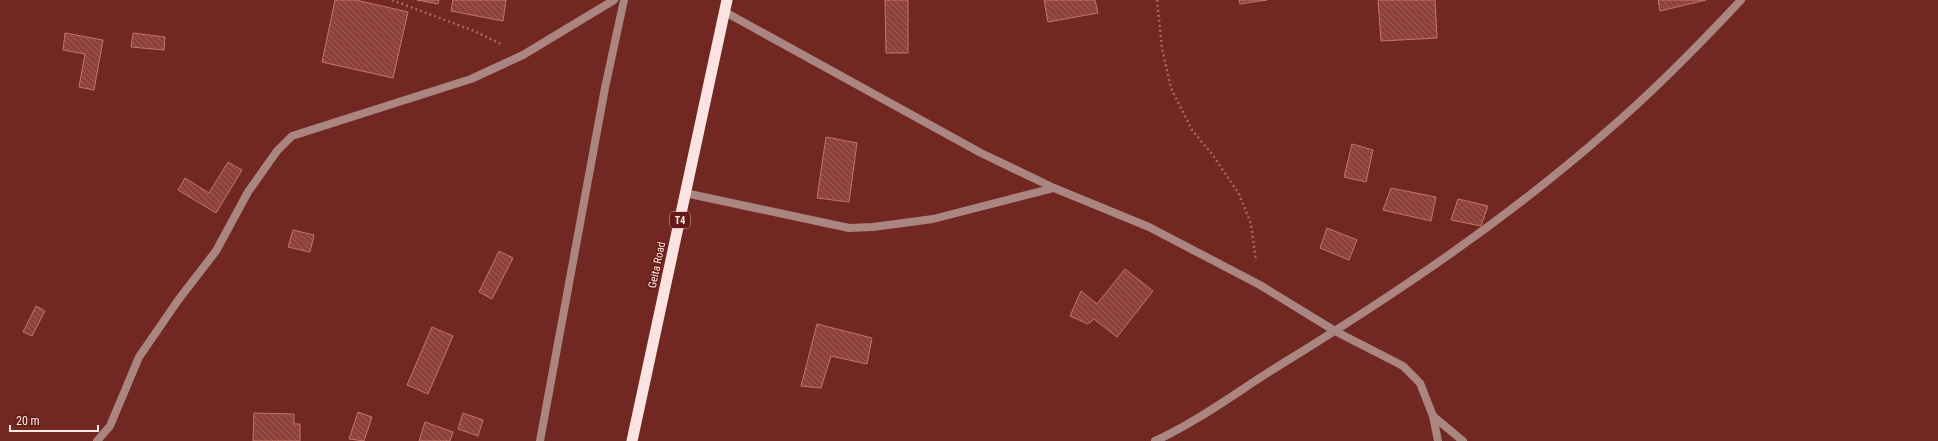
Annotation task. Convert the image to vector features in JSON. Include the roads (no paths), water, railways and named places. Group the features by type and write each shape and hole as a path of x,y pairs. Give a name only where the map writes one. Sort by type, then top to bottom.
{"highway":[{"name":"Geita Road","path":"632,441 727,0"}],"street":[{"path":"97,441 110,426 139,357 179,299 216,251 248,192 277,151 292,136 471,80 523,55 614,0"},
{"path":"540,441 605,88 624,0"},
{"path":"1156,441 1176,431 1245,386 1335,331 1456,250 1551,178 1606,133 1673,72 1741,0"},
{"path":"725,12 967,145 1054,188 1149,227 1260,285 1335,331 1403,366 1420,383 1433,416 1438,441"},
{"path":"686,193 849,228 873,227 933,219 1054,188"},
{"path":"1433,416 1463,441"}]}
